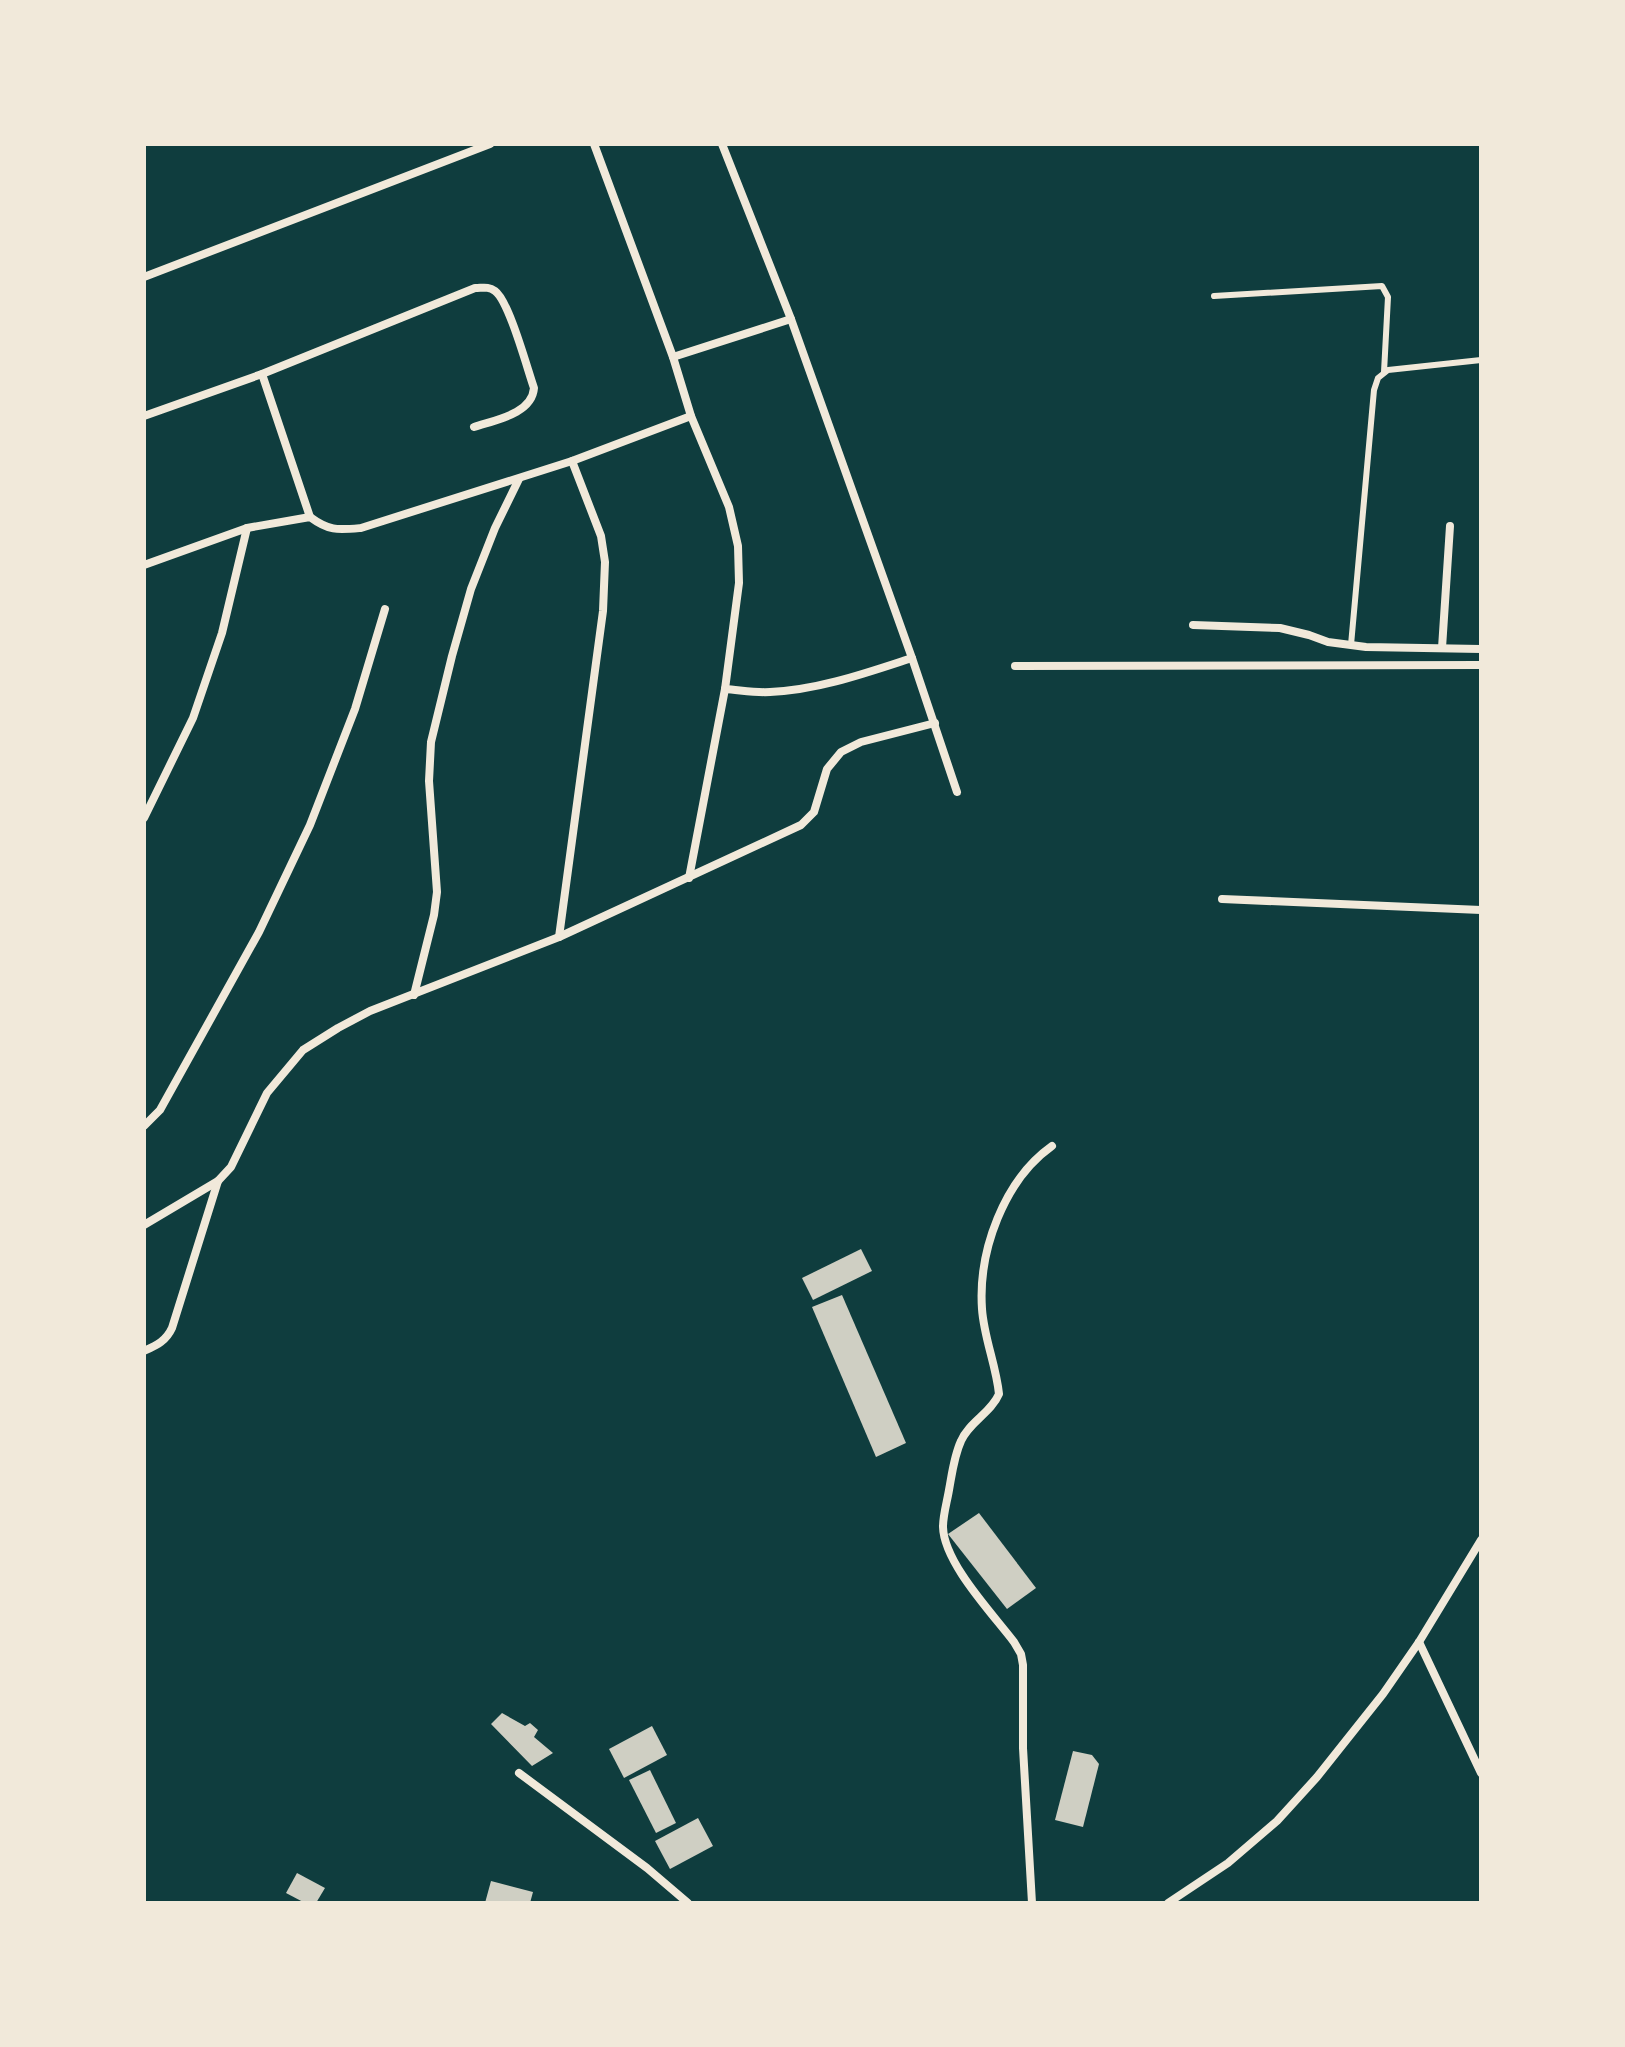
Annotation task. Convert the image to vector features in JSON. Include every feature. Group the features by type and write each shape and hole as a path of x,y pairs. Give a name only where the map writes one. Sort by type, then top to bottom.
{"street":[{"path":"144,277 489,144"},
{"path":"594,144 673,357 691,416 729,507 738,546 739,583 725,689 689,878"},
{"path":"722,144 791,319 957,792"},
{"path":"144,416 262,374 475,288 488,287 497,292 505,304 534,388 528,405 474,427"},
{"path":"673,357 791,319"},
{"path":"262,374 310,517 325,527 338,530 361,528 519,479 691,416"},
{"path":"559,937 603,611 605,562 601,536 572,461"},
{"path":"414,995 437,892 429,781 431,742 471,589 519,479"},
{"path":"144,565 247,528 310,517"},
{"path":"1442,648 1450,526"},
{"path":"144,818 193,718 222,633 247,528"},
{"path":"144,1126 160,1110 259,932 310,825 355,709 385,609"},
{"path":"1193,625 1280,628 1328,642 1351,645 1481,649"},
{"path":"725,689 768,693 809,687 912,658"},
{"path":"1015,666 1481,665"},
{"path":"144,1225 218,1181 231,1167 267,1093 303,1050 370,1011 559,937 801,825 814,812 827,769 841,752 861,742 935,723"},
{"path":"1222,899 1481,910"},
{"path":"1032,1903 1021,1654 959,1570 950,1555 943,1525 956,1453 962,1438 995,1403 999,1394 982,1311 982,1271 1009,1191 1035,1157 1052,1146"},
{"path":"144,1351 160,1343 172,1328 218,1181"},
{"path":"1168,1903 1228,1863 1277,1821 1317,1777 1383,1694 1419,1642 1481,1540"},
{"path":"1419,1642 1481,1773"},
{"path":"519,1773 647,1868 688,1903"}],"lane":[{"path":"1214,296 1382,286 1388,297 1384,372"},
{"path":"1351,645 1374,390 1378,378 1388,370 1481,360"}],"building":[{"path":"861,1249 872,1271 813,1300 802,1278"},
{"path":"842,1295 906,1443 876,1457 812,1307"},
{"path":"979,1513 1036,1588 1007,1609 948,1534"},
{"path":"502,1713 525,1726 530,1723 538,1730 534,1737 553,1753 532,1766 491,1724"},
{"path":"652,1726 667,1755 624,1778 609,1749"},
{"path":"1073,1751 1092,1755 1099,1764 1083,1827 1055,1820"},
{"path":"650,1770 676,1823 656,1833 629,1780"},
{"path":"698,1818 713,1846 670,1869 655,1841"},
{"path":"297,1873 325,1888 316,1903 305,1903 286,1893"},
{"path":"491,1881 533,1892 530,1903 485,1903"}]}
